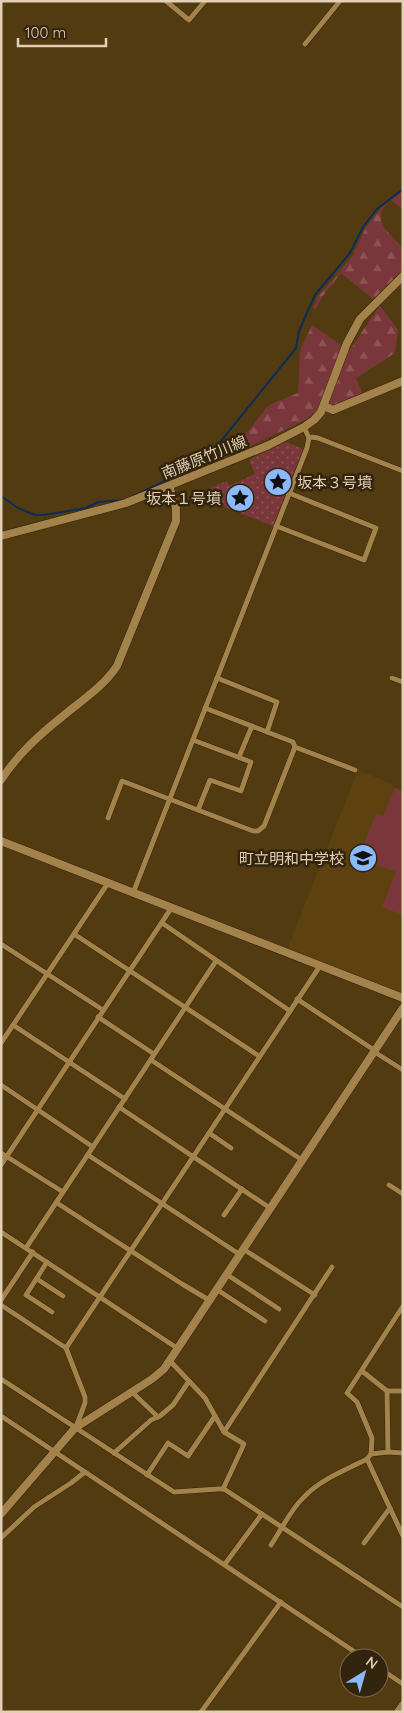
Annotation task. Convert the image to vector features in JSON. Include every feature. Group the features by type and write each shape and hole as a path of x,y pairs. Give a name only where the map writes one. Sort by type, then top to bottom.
{"street":[{"path":"166,1 189,20 205,1"},
{"path":"304,44 340,1"},
{"path":"403,276 360,319 348,343 324,406 334,410 403,381"},
{"name":"南藤原竹川線","path":"1,536 119,505 246,456 304,427 314,420 324,406"},
{"path":"133,893 307,448 309,438 304,427"},
{"path":"309,438 318,438 403,471"},
{"path":"1,780 15,759 28,745 102,685 117,666 176,522 176,508 169,486"},
{"path":"276,526 364,560 376,528 289,493"},
{"path":"217,678 278,702 267,732"},
{"path":"392,678 403,682"},
{"path":"205,708 293,742 295,747 355,770"},
{"path":"239,757 252,726"},
{"path":"193,740 251,762 241,791 210,780 198,810"},
{"path":"108,818 122,782 253,832 258,831 264,826 295,747"},
{"path":"1,841 403,998"},
{"path":"2,1040 108,883"},
{"path":"1,1165 172,908"},
{"path":"162,923 290,1011"},
{"path":"74,934 260,1056"},
{"path":"1,944 103,1010"},
{"path":"26,1248 216,961"},
{"path":"66,1348 320,966"},
{"path":"297,999 403,1070"},
{"path":"1,1514 76,1428 160,1373 403,1008"},
{"path":"98,1017 154,1054"},
{"path":"13,1025 125,1099"},
{"path":"151,1060 302,1160"},
{"path":"1,1085 93,1146"},
{"path":"119,1108 270,1208"},
{"path":"209,1133 231,1148"},
{"path":"1,1153 63,1192"},
{"path":"88,1155 162,1203 315,1295"},
{"path":"388,1185 403,1194"},
{"path":"224,1215 242,1189"},
{"path":"57,1203 209,1300"},
{"path":"2,1235 33,1252 177,1348"},
{"path":"1,1300 33,1252"},
{"path":"47,1262 26,1295 52,1312"},
{"path":"224,1432 332,1267"},
{"path":"226,1274 279,1309"},
{"path":"36,1279 63,1296"},
{"path":"216,1289 265,1320"},
{"path":"1,1305 66,1348 85,1397 85,1403 76,1428"},
{"path":"402,1310 347,1393 357,1402 372,1438 369,1457 403,1536"},
{"path":"170,1359 205,1398 224,1432 244,1444 223,1489"},
{"path":"362,1371 388,1391 403,1391"},
{"path":"1,1379 174,1492 223,1489 401,1606 403,1599"},
{"path":"114,1453 151,1420 160,1416 173,1404 189,1381"},
{"path":"388,1391 388,1452"},
{"path":"132,1392 158,1417"},
{"path":"1,1416 349,1648"},
{"path":"146,1475 168,1443 188,1456 216,1416"},
{"path":"271,1545 304,1496 332,1476 369,1457 388,1452 403,1453"},
{"path":"1,1538 34,1507 85,1472"},
{"path":"364,1543 390,1508"},
{"path":"225,1564 262,1514"},
{"path":"201,1712 281,1602"},
{"path":"389,1675 403,1684"},
{"path":"398,1712 403,1705"}],"shaded area":[{"name":"町立明和中学校","path":"358,770 403,790 403,991 400,993 287,950"}],"green space":[{"path":"403,191 403,210 391,200"},
{"path":"390,201 381,213 381,219 387,231 403,248 403,290 394,282 375,299 398,330 395,353 356,378 362,393 332,406 320,408 307,419 248,447 239,442 269,405 298,393 300,350 312,325 349,351 378,308 373,299 341,273 322,297 316,309 313,307 318,297 353,255 366,227 382,207"},
{"path":"286,442 303,449 273,526 212,502 216,499 210,488 227,481 229,486 255,474 249,460"},
{"path":"395,788 403,792 403,915 382,907 396,872 359,858 376,813 383,816"}],"waterway":[{"path":"217,446 296,348 299,331 315,295 350,253 363,227 377,209 403,189"},
{"path":"211,452 214,449"},
{"path":"133,496 161,483 191,464 209,456"},
{"path":"1,496 18,508 35,515 86,508 98,502 124,500"}],"place":[{"name":"坂本３号墳","path":"278,482"},
{"name":"坂本１号墳","path":"240,498"},
{"name":"町立明和中学校","path":"363,858"}]}
